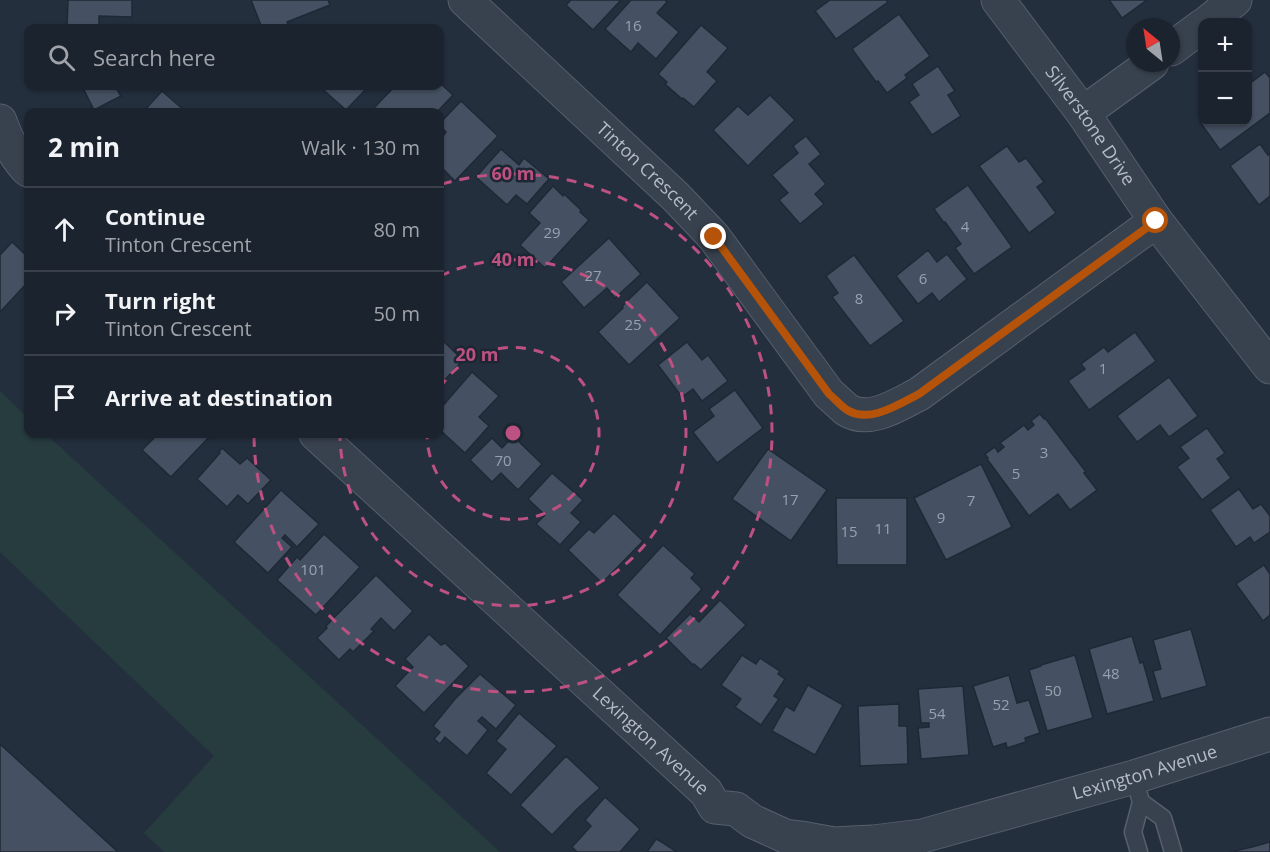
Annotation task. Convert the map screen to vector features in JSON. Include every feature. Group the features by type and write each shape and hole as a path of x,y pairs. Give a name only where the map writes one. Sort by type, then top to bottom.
{"street":[{"name":"Tinton Crescent","path":"465,0 676,197 714,237 829,394 848,411 865,414 888,411 919,394 1156,221"},
{"name":"Silverstone Drive","path":"998,0 1083,113 1156,221 1270,367"},
{"path":"1213,18 1235,0"},
{"path":"1180,43 1198,30"},
{"path":"1083,113 1140,72"},
{"path":"0,121 24,166"},
{"name":"Lexington Avenue","path":"320,438 706,792 715,807 736,810 752,821 785,836 834,844 922,836 1137,790 1270,734"}],"lane":[{"path":"1137,790 1132,832 1139,852"},
{"path":"1137,790 1162,818 1173,852"}],"green space":[{"path":"0,391 24,414 24,438 50,438 500,852 164,852 144,833 214,756 0,552"}],"building":[{"path":"68,0 132,0 132,17 99,16 99,24 67,24"},
{"path":"251,0 328,0 330,5 287,22 288,24 260,24"},
{"path":"571,0 621,0 593,30 566,5"},
{"path":"631,0 665,0 667,2 657,13 679,32 656,59 638,43 631,52 605,29"},
{"path":"830,0 886,0 888,2 836,39 815,11"},
{"path":"1109,0 1147,0 1122,18"},
{"path":"899,14 930,56 905,75 907,78 887,93 852,49"},
{"path":"701,25 728,48 707,72 717,81 694,107 665,84 667,82 658,74"},
{"path":"938,66 955,91 948,95 961,116 932,135 909,102 919,95 912,84"},
{"path":"1265,72 1270,78 1270,113 1220,150 1203,126 1252,126 1252,82"},
{"path":"444,87 453,95 441,108 374,108 391,90 444,90"},
{"path":"84,90 117,90 121,96 98,108 93,108"},
{"path":"324,90 365,90 348,108 344,108"},
{"path":"162,91 181,108 147,108"},
{"path":"770,95 795,120 748,166 713,130 738,106 748,115"},
{"path":"461,101 498,136 455,181 444,170 444,135 446,132 444,119"},
{"path":"806,136 821,154 809,164 826,184 815,194 824,204 800,224 779,200 788,193 772,175 798,153 793,146"},
{"path":"1260,144 1268,155 1270,153 1270,196 1259,205 1230,166"},
{"path":"1007,146 1019,162 1026,158 1044,182 1037,187 1056,213 1029,233 979,166"},
{"path":"501,149 519,165 524,158 549,179 527,204 516,195 507,205 476,177"},
{"path":"968,185 1012,247 974,274 955,248 961,244 934,209"},
{"path":"553,186 589,220 545,268 520,245 540,223 529,213"},
{"path":"609,238 641,274 615,298 607,288 584,308 561,282"},
{"path":"12,242 24,253 24,286 0,312 0,255"},
{"path":"928,250 937,262 947,254 967,279 939,302 932,293 918,304 896,276"},
{"path":"854,255 904,321 870,346 832,297 838,293 826,276"},
{"path":"647,282 680,318 629,365 598,332"},
{"path":"1135,332 1156,361 1089,410 1068,381 1085,369 1081,364 1104,347 1108,352"},
{"path":"444,342 463,360 444,381"},
{"path":"687,342 702,360 708,355 728,381 702,401 693,389 682,397 658,365"},
{"path":"472,372 499,396 479,417 489,426 465,453 444,434 444,404"},
{"path":"1169,377 1198,416 1169,437 1160,425 1137,442 1117,416"},
{"path":"735,390 763,428 717,463 693,432 714,416 709,409"},
{"path":"1040,414 1086,472 1084,473 1097,490 1070,510 1058,494 1029,516 985,454 995,447 998,452 1004,447 1000,443 1024,425 1028,430 1034,425 1031,421"},
{"path":"1207,428 1225,453 1217,459 1231,478 1202,500 1177,467 1189,458 1180,447"},
{"path":"513,436 542,464 518,490 501,473 492,482 470,460 492,438 502,448"},
{"path":"154,438 208,438 171,477 142,450"},
{"path":"222,448 240,464 247,458 271,480 248,504 238,495 227,507 197,479"},
{"path":"768,449 827,490 791,541 732,499"},
{"path":"981,464 1012,527 946,560 914,498"},
{"path":"552,473 583,500 571,513 581,522 560,545 536,524 545,515 528,499"},
{"path":"1239,489 1253,509 1261,504 1270,516 1270,532 1254,543 1250,537 1236,547 1210,510"},
{"path":"281,490 319,524 297,547 285,535 282,538 292,547 268,573 234,542"},
{"path":"836,498 907,498 907,565 837,565"},
{"path":"614,513 643,541 602,583 568,550 589,529 594,533"},
{"path":"324,534 360,567 316,615 277,580 297,557 300,560"},
{"path":"663,545 695,574 691,578 702,589 660,635 617,595"},
{"path":"1264,565 1270,574 1270,615 1263,621 1236,584"},
{"path":"376,575 413,611 394,631 381,618 371,629 374,631 353,652 350,649 339,660 317,638"},
{"path":"720,600 746,625 701,670 666,638 690,614 699,622"},
{"path":"1191,629 1207,686 1161,699 1153,671 1161,669 1153,640"},
{"path":"429,634 441,645 445,643 469,666 424,713 395,686 413,667 405,659"},
{"path":"1132,636 1140,663 1143,662 1154,701 1107,714 1089,649"},
{"path":"742,655 756,664 760,658 780,671 778,674 785,679 774,696 779,699 761,725 735,707 741,699 721,685"},
{"path":"1075,655 1093,718 1047,731 1029,670"},
{"path":"480,674 516,705 496,729 482,717 478,721 488,730 467,756 445,737 440,744 434,739 440,732 433,726"},
{"path":"1009,675 1017,703 1029,700 1040,733 1025,738 1026,742 1007,748 1006,743 993,747 973,686"},
{"path":"808,685 843,705 815,755 772,731 786,706 794,711"},
{"path":"963,686 969,755 921,759 918,728 929,727 929,723 921,723 918,689"},
{"path":"899,704 899,726 907,726 908,764 860,766 858,706"},
{"path":"519,713 557,746 511,795 486,773 506,749 496,741"},
{"path":"0,744 118,852 0,852"},
{"path":"566,756 600,788 552,835 520,805"},
{"path":"605,797 640,829 620,852 577,852 572,847 591,826 585,820"},
{"path":"656,839 660,841 677,852 647,852"},
{"path":"1270,842 1270,852 1230,852 1252,847"}],"route":[{"path":"714,237 829,394 848,411 865,414 888,411 919,394 1156,221"}]}
